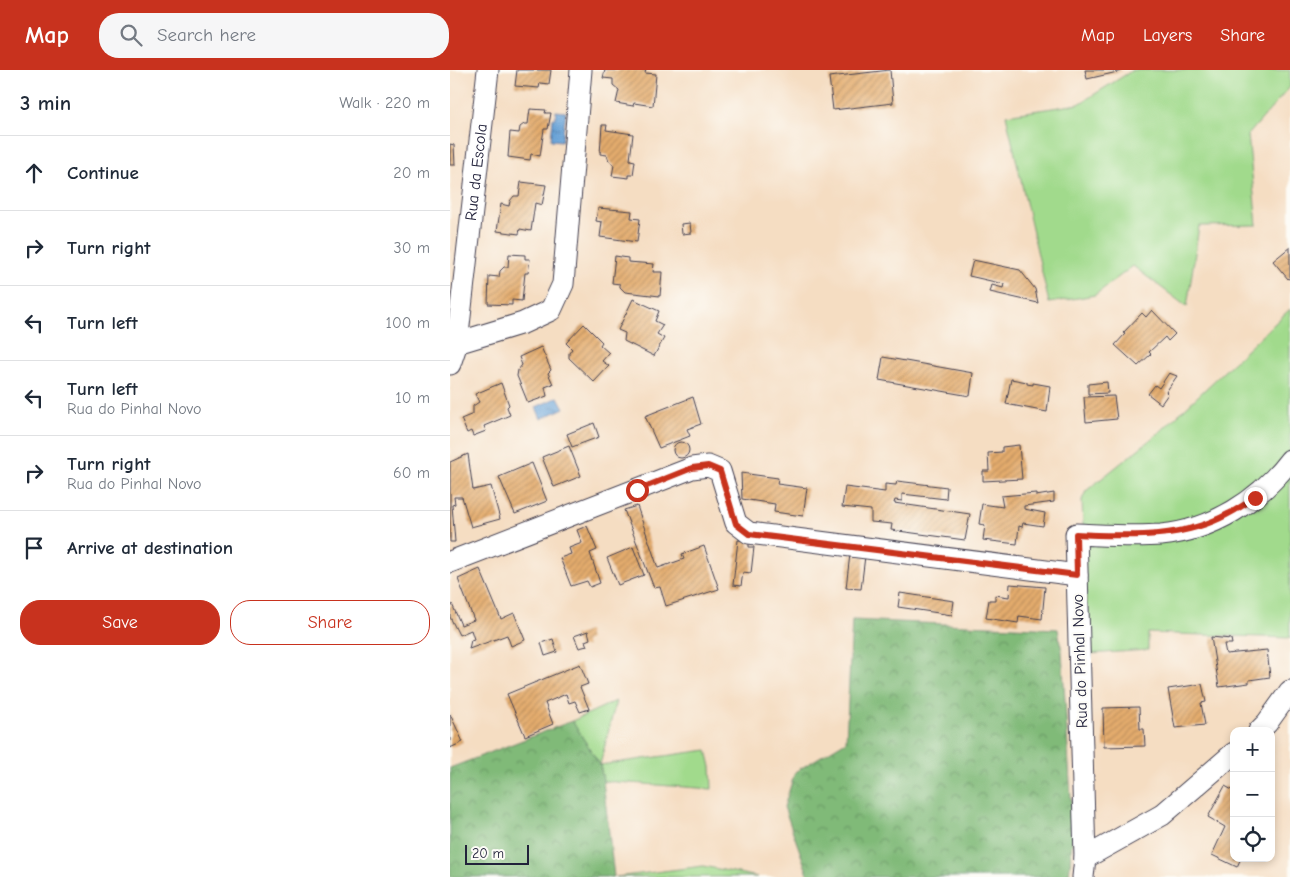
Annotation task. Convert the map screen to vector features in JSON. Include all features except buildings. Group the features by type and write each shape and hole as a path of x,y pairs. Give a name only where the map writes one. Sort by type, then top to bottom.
{"street":[{"name":"Rua da Escola","path":"450,364 457,342 488,70"},
{"path":"457,342 523,323 551,310 563,284 580,70"},
{"name":"Rua do Pinhal Novo","path":"1084,868 1076,534 1156,535 1195,528 1227,515 1255,498 1277,477 1290,460"},
{"path":"450,562 692,468 708,466 720,471 736,524 749,534 1077,575"},
{"path":"1263,727 1290,691"},
{"path":"1084,868 1162,815 1230,756"}],"green space":[{"path":"1133,70 1290,70 1290,87 1248,135 1257,225 1199,226 1187,307 1133,266 1095,295 1049,303 1006,115 1079,104"},
{"path":"1290,309 1290,638 1148,633 1148,650 1088,654 1082,500 1086,491 1161,431"},
{"path":"852,620 1058,629 1062,652 1073,831 1069,877 809,877 784,807 795,772 846,741"},
{"path":"616,701 600,765 572,721"},
{"path":"572,721 600,765 614,877 450,877 450,768"},
{"path":"707,750 711,767 712,789 603,781 600,765"},
{"path":"703,866 758,877 616,877"}],"water":[{"path":"556,111 566,112 562,141 551,140 553,118 555,118"},
{"path":"558,397 564,408 541,419 536,407"}],"route":[{"path":"637,490 692,468 708,466 720,471 736,524 749,534 1077,575 1076,534 1133,536 1163,534 1195,528 1227,515 1255,498"}]}
